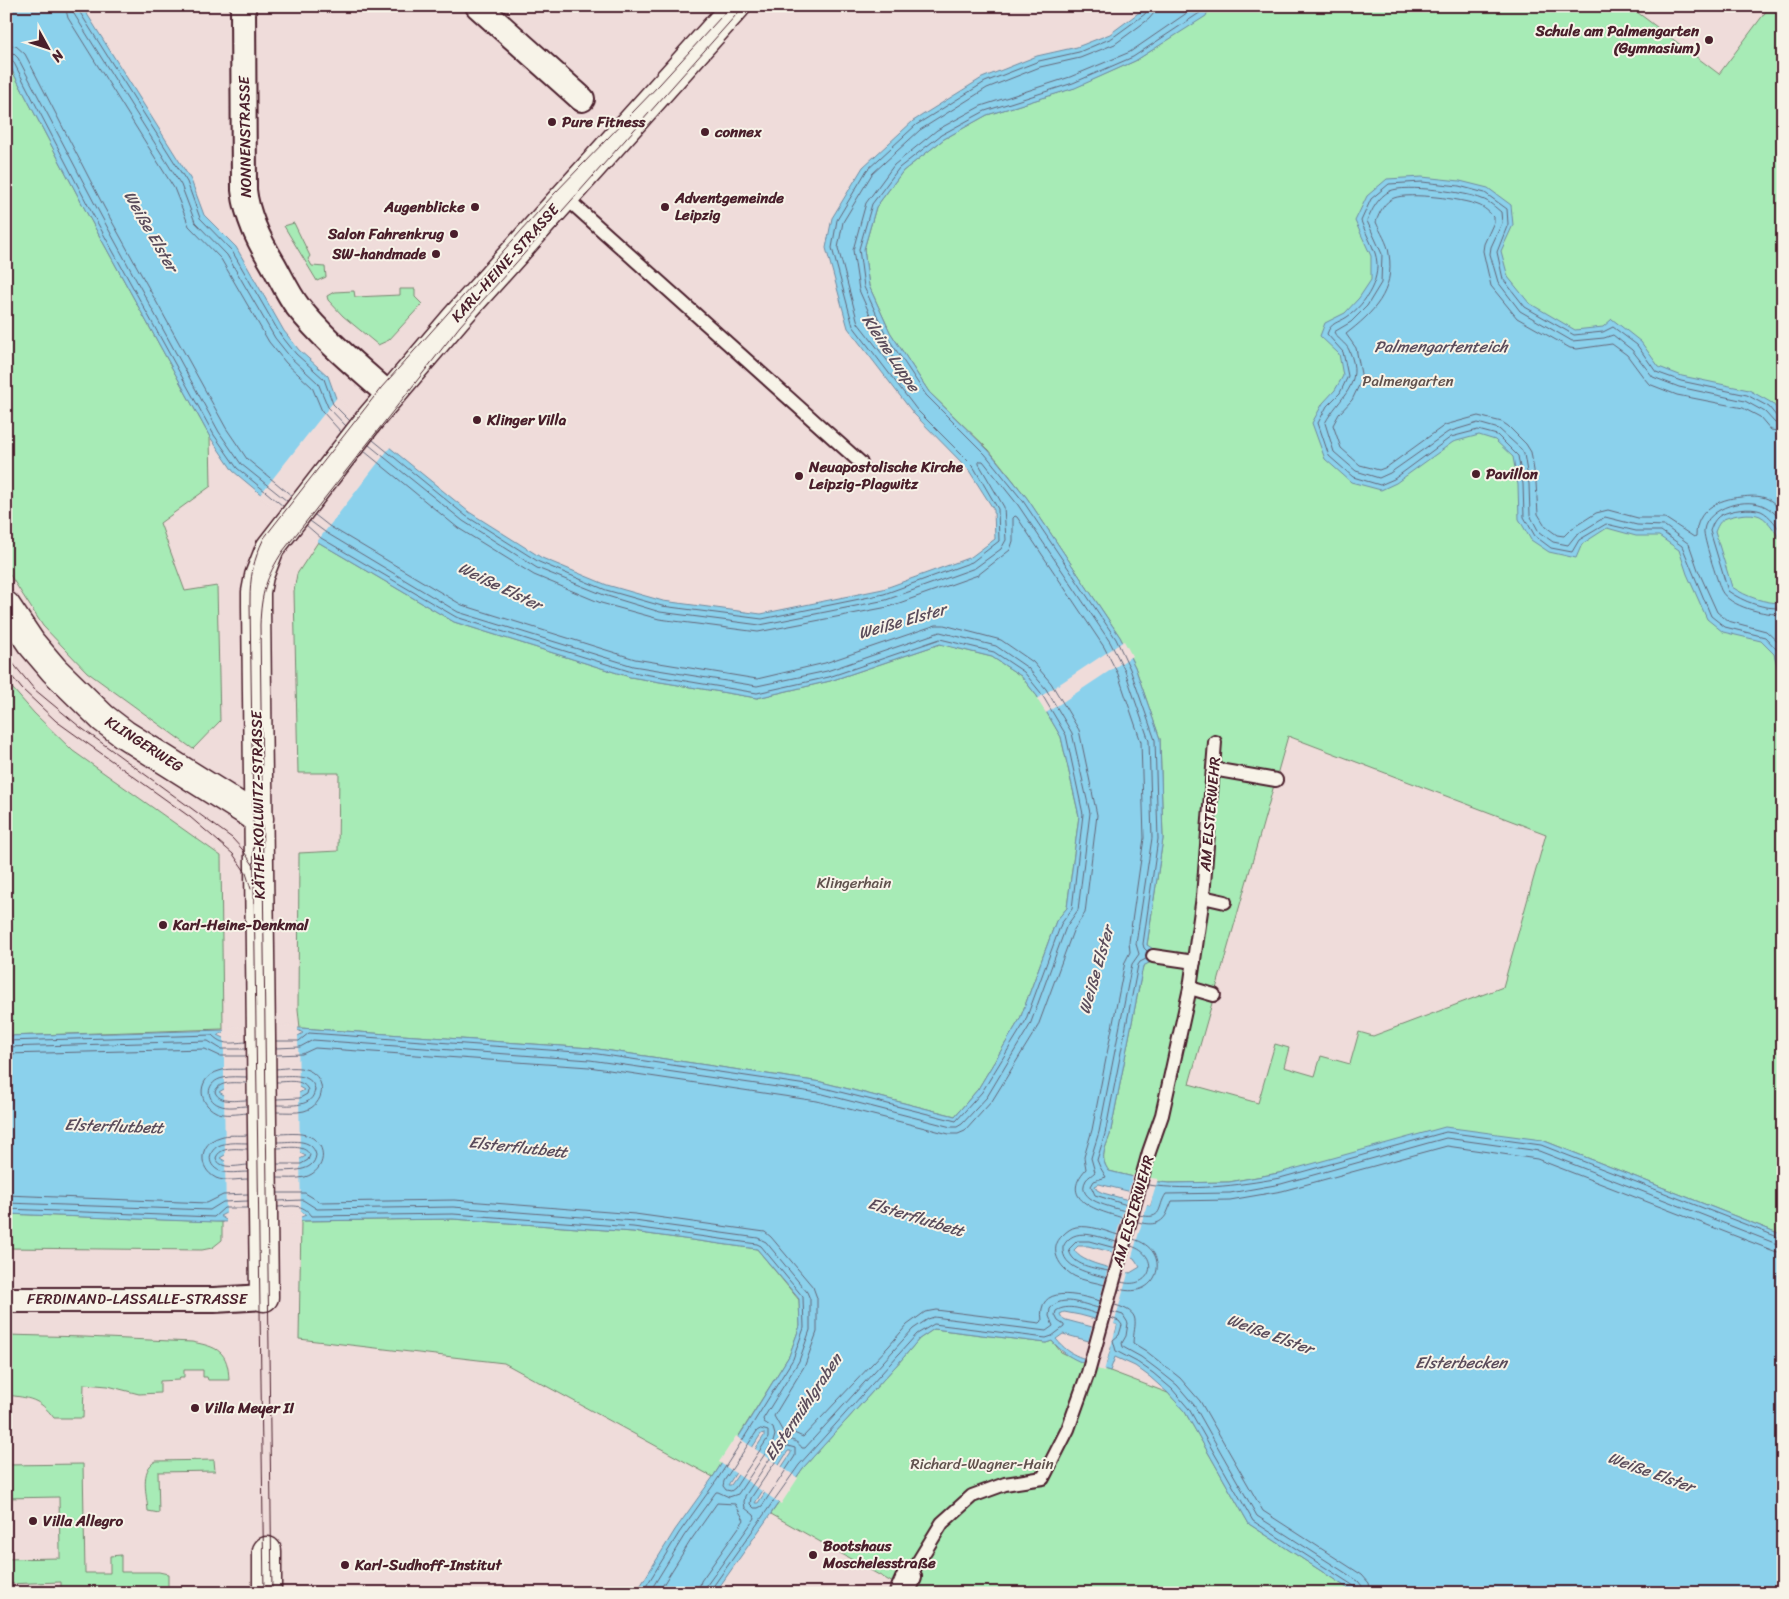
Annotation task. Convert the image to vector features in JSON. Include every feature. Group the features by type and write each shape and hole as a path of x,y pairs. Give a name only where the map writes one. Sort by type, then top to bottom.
{"main road":[{"name":"KARL-HEINE-STRASSE","path":"284,529 370,419 456,318 736,6"},
{"name":"KÄTHE-KOLLWITZ-STRASSE","path":"264,1297 256,592 264,560 284,529"},
{"name":"KLINGERWEG","path":"6,606 31,643 54,670 103,718 124,734 259,819"},
{"path":"267,1551 268,1593"}],"street":[{"name":"NONNENSTRASSE","path":"243,6 244,190 250,220 267,255 298,306 320,331 389,396"},
{"path":"478,6 582,99"},
{"name":"FERDINAND-LASSALLE-STRASSE","path":"10,1300 206,1300 264,1297"}],"lane":[{"path":"565,197 861,463"},
{"name":"AM ELSTERWEHR","path":"906,1585 942,1523 972,1496 1004,1484 1043,1478 1068,1429 1088,1373 1148,1156 1162,1115 1190,988 1203,897 1216,742"},
{"path":"1213,769 1276,780"},
{"path":"1203,897 1225,902"},
{"path":"1153,956 1194,962"},
{"path":"1190,988 1214,995"}],"green space":[{"name":"Palmengarten","path":"1210,6 1629,6 1719,74 1770,6 1783,6 1783,1235 1542,1140 1279,1173 1229,1182 1169,1183 1150,1181 1109,1171 1104,1162 1104,1153 1110,1135 1143,966 1152,961 1147,945 1163,839 1160,739 1135,667 1120,637 1027,498 989,450 929,392 890,332 869,286 864,249 876,207 903,171 944,139 987,115 1074,88 1135,61 1205,16","holes":["1288,736 1546,834 1503,987 1373,1036 1359,1032 1350,1064 1321,1056 1315,1076 1284,1067 1289,1048 1275,1044 1258,1103 1189,1084"]},
{"path":"6,59 88,215 210,437 211,486 160,523 185,591 217,586 220,721 193,749 87,672 43,626 6,569"},
{"path":"294,223 310,256 308,259 312,266 325,267 326,277 317,281 284,226"},
{"path":"400,289 415,289 415,297 422,304 389,340 378,345 343,316 328,300 327,296 334,292 354,291 355,297 400,295"},
{"name":"Klingerhain","path":"318,542 454,622 630,677 757,698 830,681 940,644 992,657 1021,676 1037,696 1061,737 1079,816 1067,908 1056,921 1020,1019 978,1089 955,1116 821,1082 591,1048 300,1028 298,1009 299,853 338,851 339,773 298,773 294,591 297,574"},
{"path":"6,681 34,713 73,751 221,856 223,1029 6,1036"},
{"path":"6,1214 222,1222 222,1240 212,1248 202,1250 6,1248"},
{"path":"453,1219 633,1232 757,1249 799,1300 800,1326 789,1356 713,1477 504,1363 299,1339 301,1221"},
{"name":"Richard-Wagner-Hain","path":"934,1329 1046,1343 1052,1341 1061,1352 1082,1362 1168,1393 1185,1412 1249,1524 1355,1593 911,1593 771,1514 803,1468 919,1339"},
{"path":"6,1335 192,1342 209,1346 220,1352 226,1363 229,1380 208,1380 207,1377 203,1377 203,1370 184,1370 184,1377 180,1377 179,1380 160,1381 160,1393 139,1394 108,1386 84,1384 83,1418 54,1418 44,1406 33,1400 6,1395"},
{"path":"214,1460 215,1471 158,1472 159,1513 148,1511 145,1483 147,1470 156,1461"},
{"path":"83,1464 85,1573 110,1573 110,1556 121,1555 121,1572 159,1572 168,1574 168,1593 61,1593 61,1582 6,1584 6,1559 60,1558 60,1551 59,1497 6,1498 6,1465"}],"water":[{"path":"6,6 82,6 191,180 204,215 236,247 284,331 299,350 328,376 337,401 351,416 469,512 542,558 607,585 663,601 761,614 883,589 971,557 995,539 994,510 968,469 914,414 848,328 826,248 832,218 863,167 913,121 982,78 1037,56 1077,47 1110,34 1145,6 1210,6 1206,16 1135,61 1075,88 987,115 944,139 903,171 876,207 864,249 869,286 890,332 929,392 989,451 1027,498 1120,637 1135,667 1160,739 1163,839 1147,945 1155,950 1153,961 1143,966 1110,1135 1104,1153 1104,1162 1109,1171 1150,1181 1169,1183 1229,1182 1279,1173 1445,1127 1542,1140 1783,1235 1783,1593 1355,1593 1249,1524 1185,1412 1168,1393 1135,1366 1115,1357 1110,1371 1093,1366 1072,1358 1052,1341 1046,1343 934,1329 919,1339 803,1468 715,1593 636,1593 675,1530 713,1477 789,1356 800,1326 799,1299 757,1249 633,1232 453,1219 215,1222 6,1214 6,1036 300,1028 591,1048 821,1082 955,1116 978,1089 1020,1019 1056,921 1067,908 1079,816 1061,737 1037,696 1021,676 992,657 940,644 830,681 757,698 630,677 454,622 318,542 233,471 210,437 88,215 6,59","holes":["298,1030 303,1033 298,1036 224,1038 218,1035 224,1032","299,1087 304,1090 299,1093 224,1095 219,1092 224,1089","300,1153 306,1156 300,1159 225,1161 220,1158 225,1155","1099,1184 1152,1197 1150,1206 1097,1190 1095,1186","301,1211 306,1215 301,1217 226,1220 220,1216 226,1213","1078,1246 1088,1246 1134,1258 1140,1267 1130,1273 1091,1262 1078,1255 1074,1250","1064,1312 1117,1325 1115,1333 1062,1318 1060,1314","1063,1334 1111,1347 1106,1364 1073,1354 1056,1339","764,1433 764,1436 731,1485 728,1485 761,1434","788,1451 791,1451 758,1503 755,1503"]},
{"name":"Palmengartenteich","path":"1422,177 1460,181 1488,188 1511,205 1513,225 1501,251 1508,277 1529,303 1575,330 1603,327 1612,319 1641,342 1659,367 1682,376 1749,390 1772,403 1783,416 1783,544 1767,521 1760,516 1752,514 1742,514 1724,519 1719,523 1715,532 1732,587 1756,599 1783,603 1783,674 1778,669 1774,654 1761,641 1723,632 1707,619 1687,574 1679,550 1659,536 1636,536 1607,528 1582,544 1576,558 1549,552 1531,540 1519,519 1518,485 1513,457 1495,440 1479,435 1453,442 1396,483 1381,490 1351,482 1325,459 1312,423 1323,403 1335,390 1343,376 1339,354 1320,336 1325,323 1345,313 1359,298 1371,280 1371,256 1355,221 1367,196 1387,179"}],"pier":[{"path":"338,396 353,414 391,446 316,543 259,496"},
{"path":"1124,641 1132,656 1046,713 1037,699"},
{"path":"298,1025 298,1033 224,1034 224,1027"},
{"path":"298,1033 299,1090 224,1092 224,1035"},
{"path":"299,1090 300,1155 225,1158 224,1092"},
{"path":"300,1156 301,1214 226,1216 225,1158"},
{"path":"1133,1175 1158,1179 1150,1206 1147,1205 1131,1260 1111,1255 1127,1197 1149,1203 1150,1199 1128,1193"},
{"path":"301,1215 301,1223 226,1224 226,1217"},
{"path":"1109,1264 1129,1270 1114,1324 1117,1325 1104,1371 1082,1365 1084,1356 1104,1361 1108,1348 1088,1343 1092,1325 1113,1331 1114,1327 1094,1321"},
{"path":"736,1436 798,1478 781,1504 719,1462"}],"tram line":[{"path":"264,1593 250,602 252,576 257,554 264,538 381,388 554,194 660,84 731,6"},
{"path":"272,1593 260,625 266,586 272,569 283,551 460,326 744,6"},
{"path":"6,655 34,689 80,727 232,838 254,866"},
{"path":"6,669 22,689 56,721 190,817 233,854 246,873 251,889"}],"place":[{"name":"Schule am Palmengarten (Gymnasium)","path":"1709,40"},
{"name":"Pure Fitness","path":"552,122"},
{"name":"connex","path":"705,132"},
{"name":"Augenblicke","path":"475,207"},
{"name":"Adventgemeinde Leipzig","path":"665,207"},
{"name":"Salon Fahrenkrug","path":"454,234"},
{"name":"SW-handmade","path":"436,254"},
{"name":"Klinger Villa","path":"477,420"},
{"name":"Pavillon","path":"1476,474"},
{"name":"Neuapostolische Kirche Leipzig-Plagwitz","path":"799,476"},
{"name":"Karl-Heine-Denkmal","path":"163,925"},
{"name":"Villa Meyer II","path":"195,1408"},
{"name":"Villa Allegro","path":"33,1521"},
{"name":"Bootshaus Moschelesstraße","path":"813,1555"},
{"name":"Karl-Sudhoff-Institut","path":"345,1565"}],"water label":[{"name":"Weiße Elster","path":"151,231"},
{"name":"Kleine Luppe","path":"891,353"},
{"name":"Weiße Elster","path":"500,586"},
{"name":"Weiße Elster","path":"902,621"},
{"name":"Weiße Elster","path":"1096,970"},
{"name":"Elsterflutbett","path":"114,1126"},
{"name":"Elsterflutbett","path":"518,1147"},
{"name":"Elsterflutbett","path":"916,1217"},
{"name":"Weiße Elster","path":"1270,1334"},
{"name":"Elsterbecken","path":"1461,1362"},
{"name":"Elstermühlgraben","path":"803,1407"},
{"name":"Weiße Elster","path":"1651,1472"}]}
